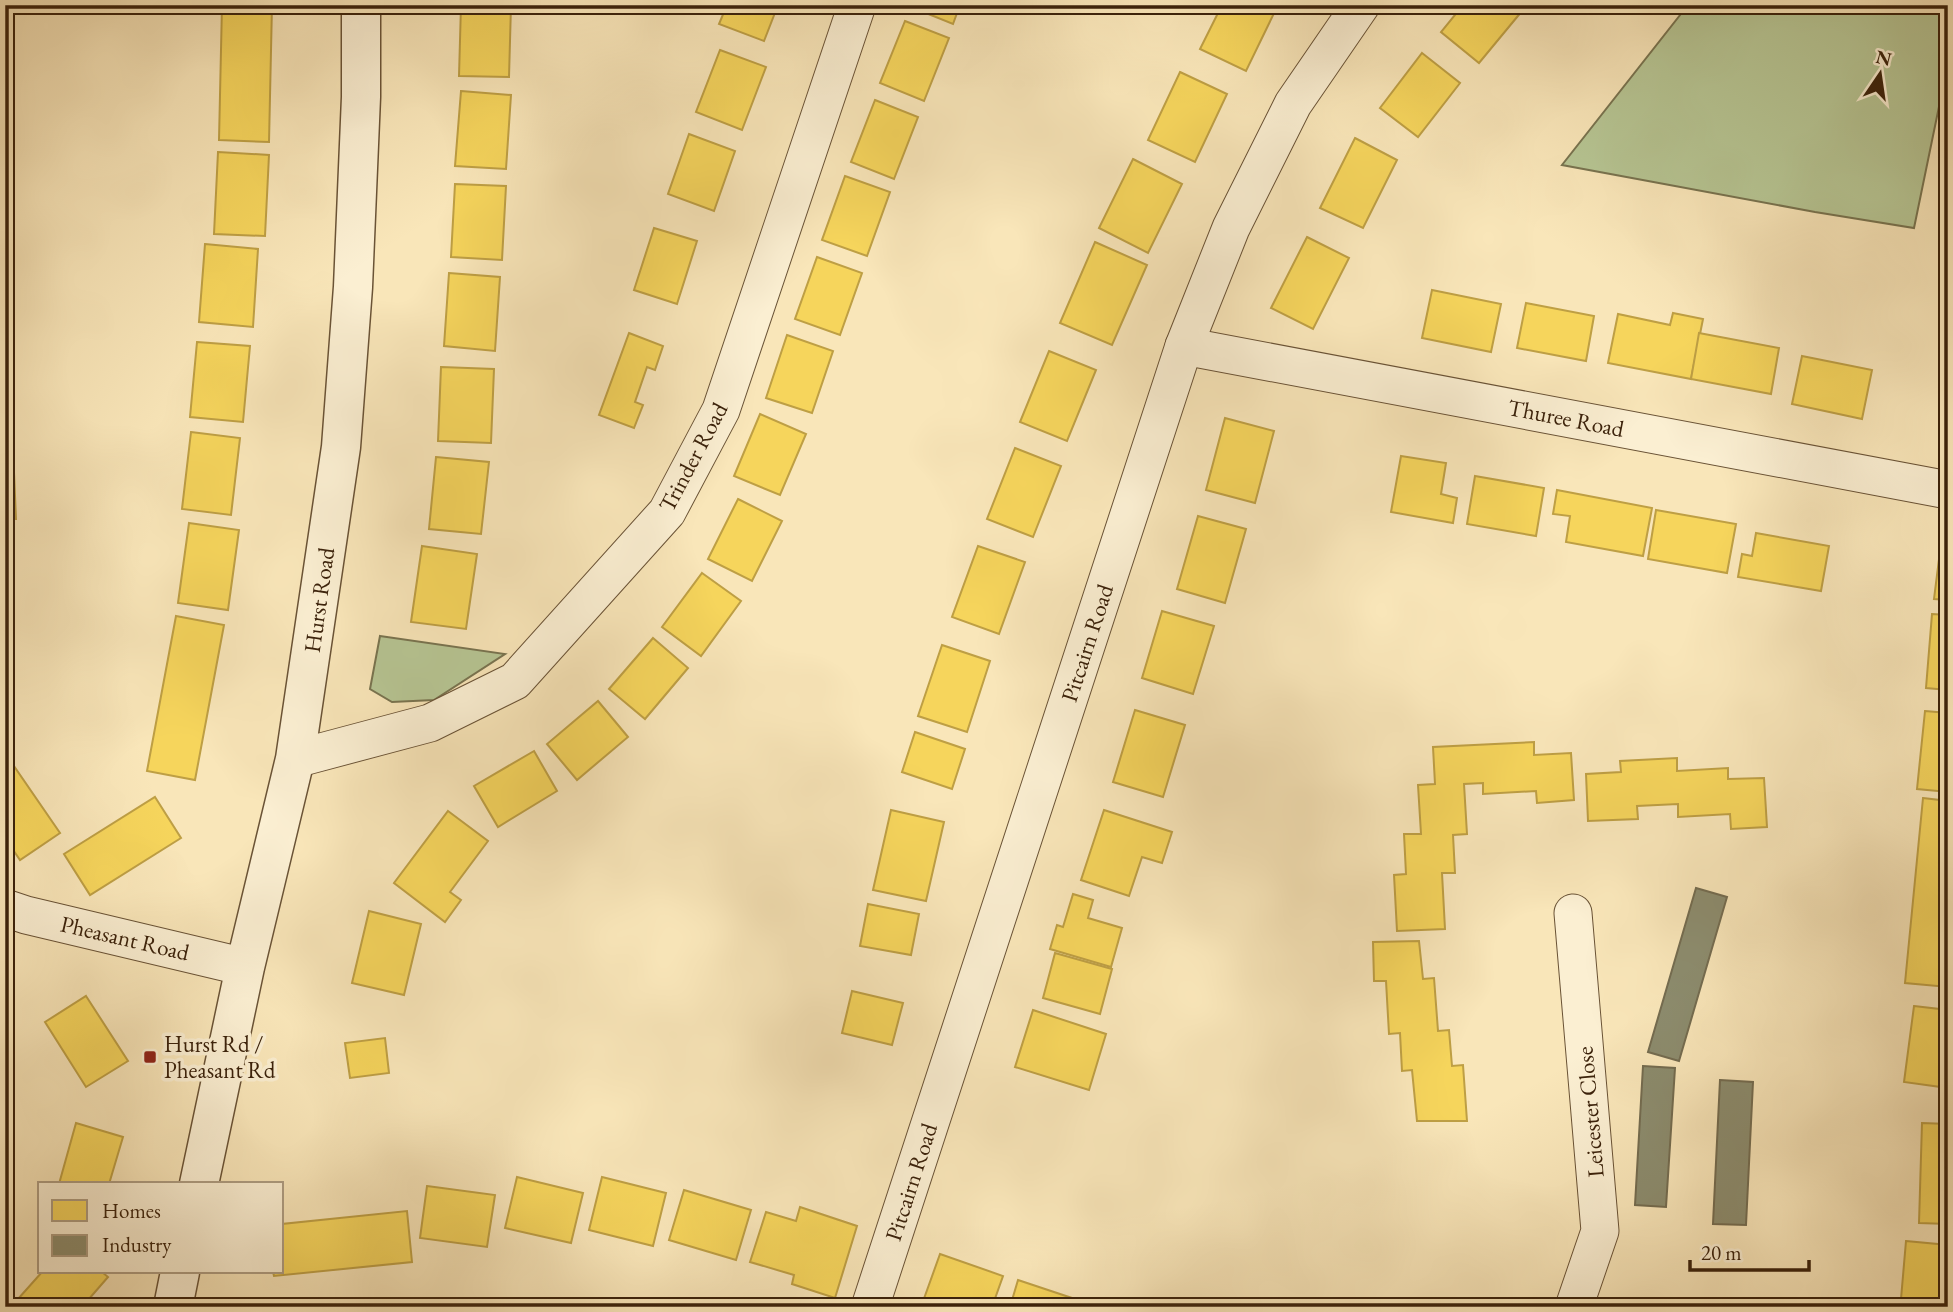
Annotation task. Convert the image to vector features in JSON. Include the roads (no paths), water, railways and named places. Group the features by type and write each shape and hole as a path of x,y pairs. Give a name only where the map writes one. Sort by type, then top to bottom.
{"street":[{"name":"Hurst Road","path":"199,1182 245,967 295,759 341,447 353,287 361,97 361,5"},
{"name":"Trinder Road","path":"295,759 430,723 515,681 667,512 721,410 857,5"},
{"name":"Pitcairn Road","path":"870,1307 1184,346 1231,228 1293,104 1362,5"},
{"name":"Thuree Road","path":"1184,346 1948,490"},
{"name":"Pheasant Road","path":"5,908 245,967"},
{"name":"Leicester Close","path":"1573,914 1600,1231 1574,1307"},
{"path":"173,1307 180,1274"}],"place":[{"name":"Hurst Rd / Pheasant Rd","path":"150,1057"}]}
